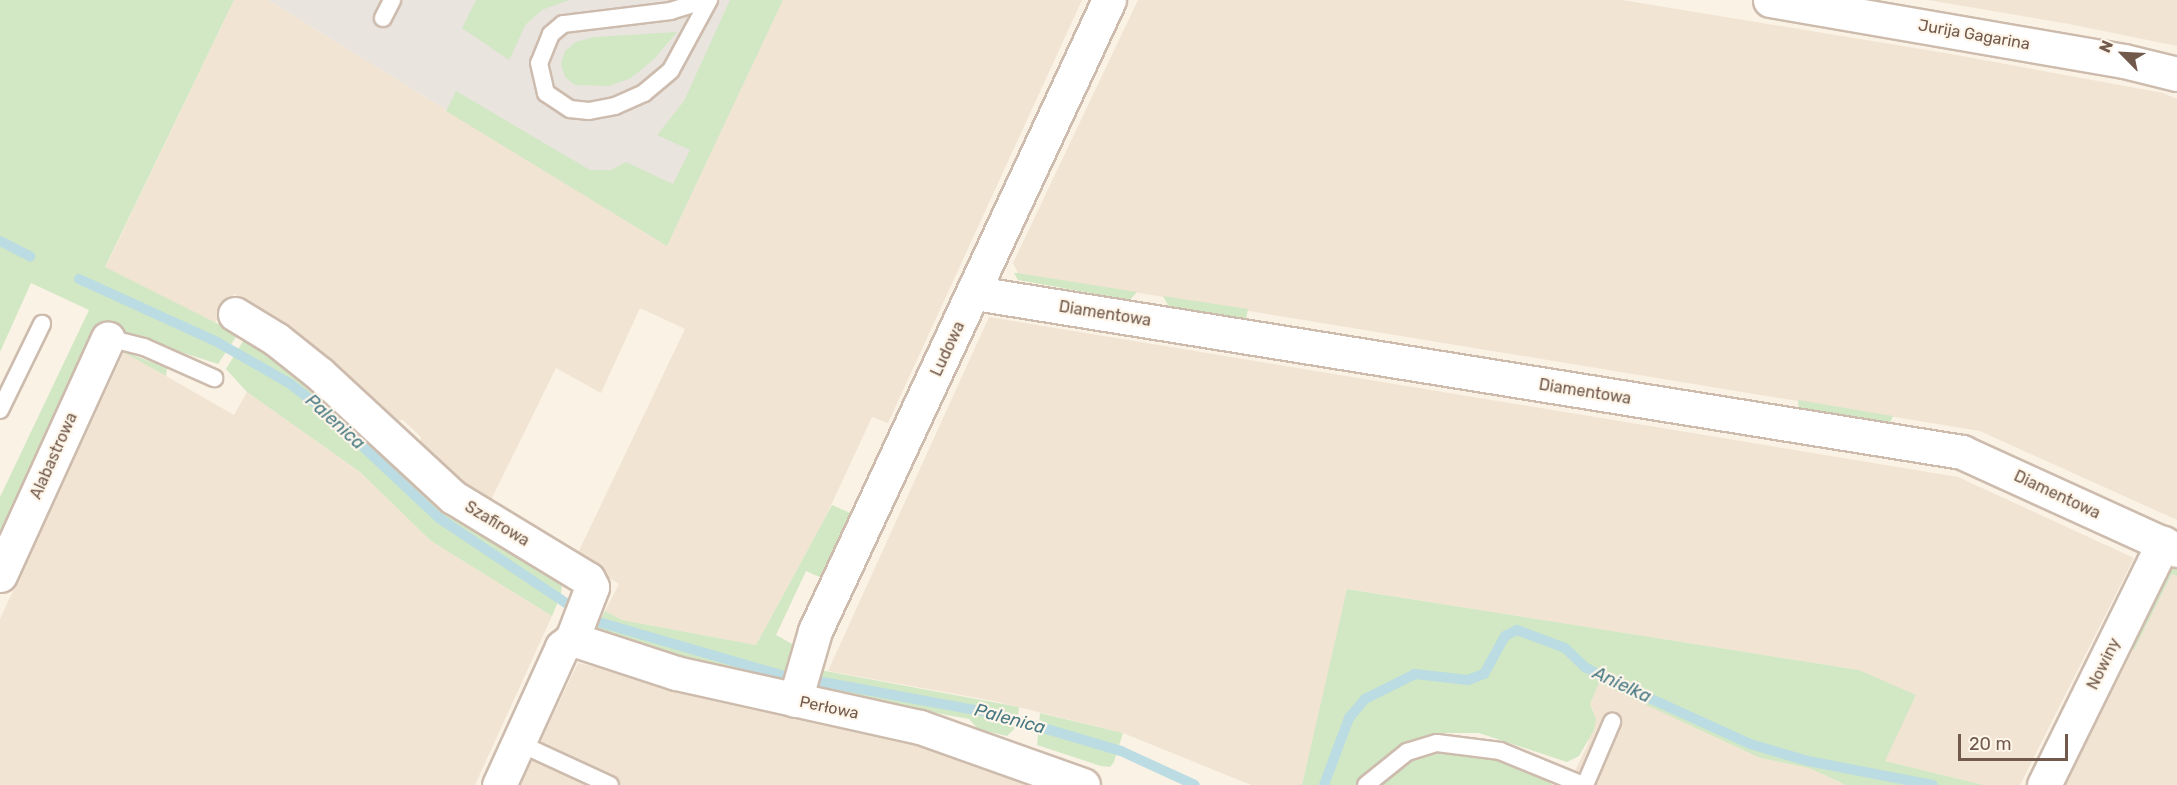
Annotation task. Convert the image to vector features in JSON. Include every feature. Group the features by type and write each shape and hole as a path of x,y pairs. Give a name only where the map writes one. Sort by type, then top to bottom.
{"street":[{"name":"Ludowa","path":"795,700 815,632 975,293 1108,0"},
{"name":"Jurija Gagarina","path":"1770,0 2124,61 2177,74"},
{"name":"Diamentowa","path":"975,293 1962,452 2170,547"},
{"name":"Szafirowa","path":"235,314 276,339 320,374 453,497 588,579 592,587 572,639 562,647 500,785"},
{"name":"Alabastrowa","path":"0,575 108,338"},
{"name":"Nowiny","path":"2044,785 2170,547"},
{"name":"Perłowa","path":"572,639 676,673 962,739 1083,785"}],"lane":[{"path":"383,18 392,0"},
{"path":"707,0 671,70 644,93 615,106 589,111 570,109 546,93 539,63 551,34 563,24 671,11 707,0"},
{"path":"0,410 42,324"},
{"path":"108,338 144,347 214,378"},
{"path":"1366,785 1407,752 1437,743 1500,751 1584,785 1612,722"},
{"path":"519,743 610,785"}],"shaded area":[{"path":"234,0 268,0 667,246 783,0 1082,0 888,423 872,417 826,516 756,645 622,620 605,611 619,584 576,557 685,329 640,308 601,393 556,368 489,504 445,475 419,450 421,437 403,420 390,422 234,294 214,324 105,268"},
{"path":"268,0 783,0 667,246"},
{"path":"1138,0 1622,0 1951,54 2163,93 2177,99 2177,520 1980,431 1018,273 1013,263"},
{"path":"1928,0 2177,0 2177,46 2069,24"},
{"path":"989,317 1958,477 2134,558 2020,785 1984,785 1885,761 1859,670 1348,589 1302,785 1251,785 1123,733 994,701 828,671"},
{"path":"124,352 234,415 247,392 360,472 431,541 552,616 475,785 0,785 0,619"},
{"path":"2172,574 2177,576 2177,785 2064,785"},
{"path":"578,663 948,746 1044,785 520,785"},
{"path":"1599,682 1760,758 1809,768 1846,785 1568,785 1588,744 1593,710 1590,704"}],"green space":[{"path":"0,0 234,0 105,267 238,334 218,364 104,327 0,541 0,497 89,310 31,283 0,352"},
{"path":"476,0 569,0 542,10 526,24 509,60 462,28"},
{"path":"730,0 783,0 667,246 446,111 456,91 590,170 611,170 626,162 673,184 690,150 657,135 684,101"},
{"path":"677,32 653,60 631,78 609,86 575,85 565,77 561,64 565,51 576,42 594,37"},
{"path":"1014,273 1137,292 1130,300 1018,280"},
{"path":"1163,296 1248,309 1246,319 1169,307"},
{"path":"245,338 276,355 556,576 562,584 561,595 552,616 431,541 360,472 247,392 226,369"},
{"path":"120,350 167,368 166,376 123,352 90,424 87,420"},
{"path":"1798,400 1893,416 1889,425 1799,410"},
{"path":"832,505 855,515 824,579 806,571 776,635 794,645 783,681 681,660 595,631 605,611 622,620 756,645"},
{"path":"2170,568 2177,569 2177,576 2172,574 2134,650 2129,645"},
{"path":"1347,589 1859,670 1916,695 1885,761 1984,785 1846,785 1809,768 1760,758 1599,683 1590,704 1596,719 1594,730 1579,756 1567,762 1479,733 1432,733 1435,752 1493,757 1527,768 1553,785 1302,785"},
{"path":"820,670 1019,707 1017,726 1007,736 978,729 969,719 826,693 818,684"},
{"path":"1040,713 1123,733 1114,762 1110,767 1101,766 1037,745"}],"waterway":[{"name":"Palenica","path":"0,241 30,256"},
{"name":"Palenica","path":"79,279 217,342 289,383 324,410 439,518 566,603"},
{"name":"Palenica","path":"595,621 784,676"},
{"name":"Anielka","path":"1324,785 1349,718 1365,699 1415,674 1468,680 1484,674 1505,636 1517,630 1565,648 1585,667 1601,676 1750,744 1808,761 1933,785"},
{"name":"Palenica","path":"817,681 992,713 1121,751 1195,785"}]}
